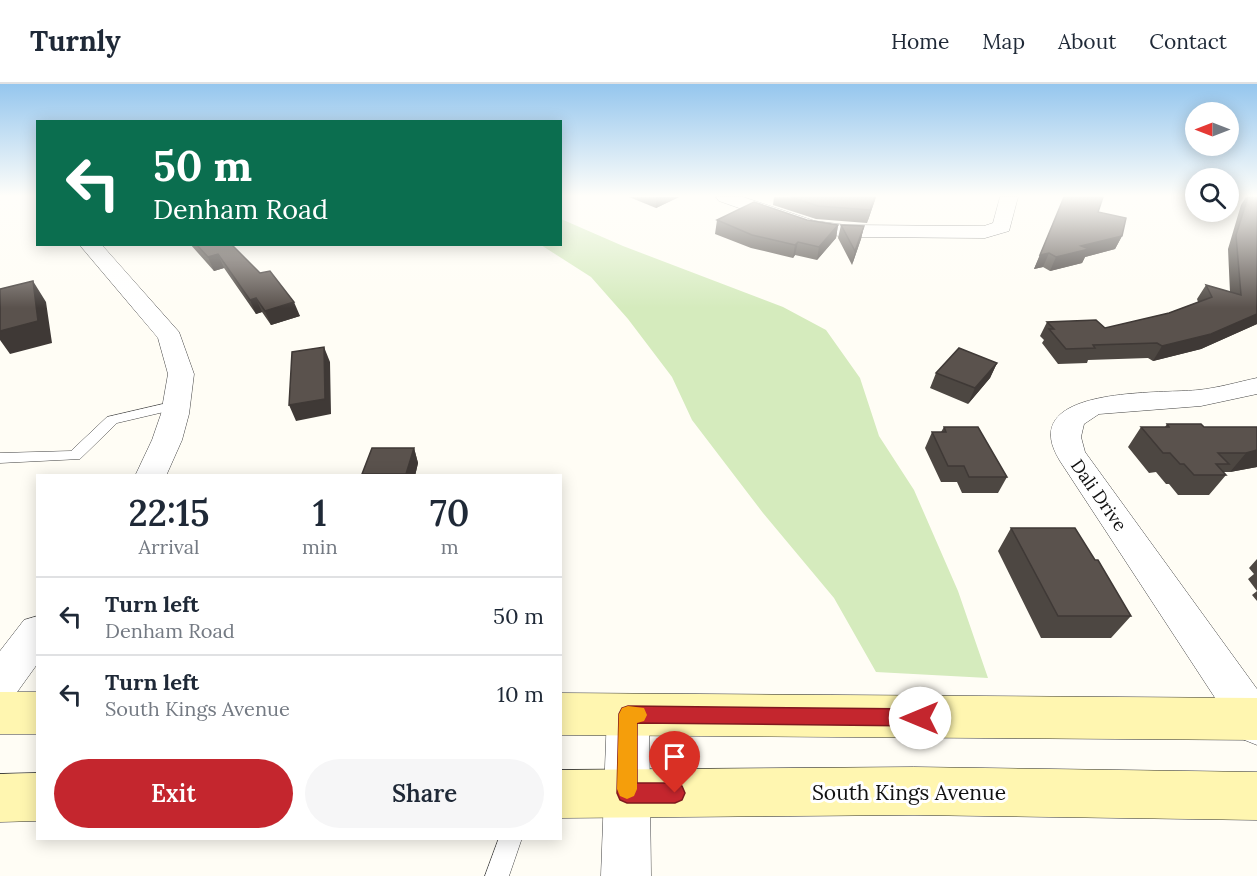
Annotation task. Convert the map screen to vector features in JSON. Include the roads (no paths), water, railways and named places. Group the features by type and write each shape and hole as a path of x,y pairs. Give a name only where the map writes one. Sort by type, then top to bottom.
{"main road":[{"path":"0,713 36,713"},
{"path":"562,714 1256,721"},
{"name":"South Kings Avenue","path":"562,794 914,791 1257,796"},
{"path":"0,798 36,797"}],"street":[{"path":"91,246 170,337 181,374 167,440 151,474"},
{"name":"Dali Drive","path":"1256,721 1071,454 1065,438 1065,430 1072,419 1086,409 1095,406 1201,398 1257,386"},
{"path":"0,682 36,635"},
{"path":"626,876 628,714"}],"lane":[{"path":"0,458 75,456 112,420 176,405"},
{"path":"497,876 510,840"}]}
